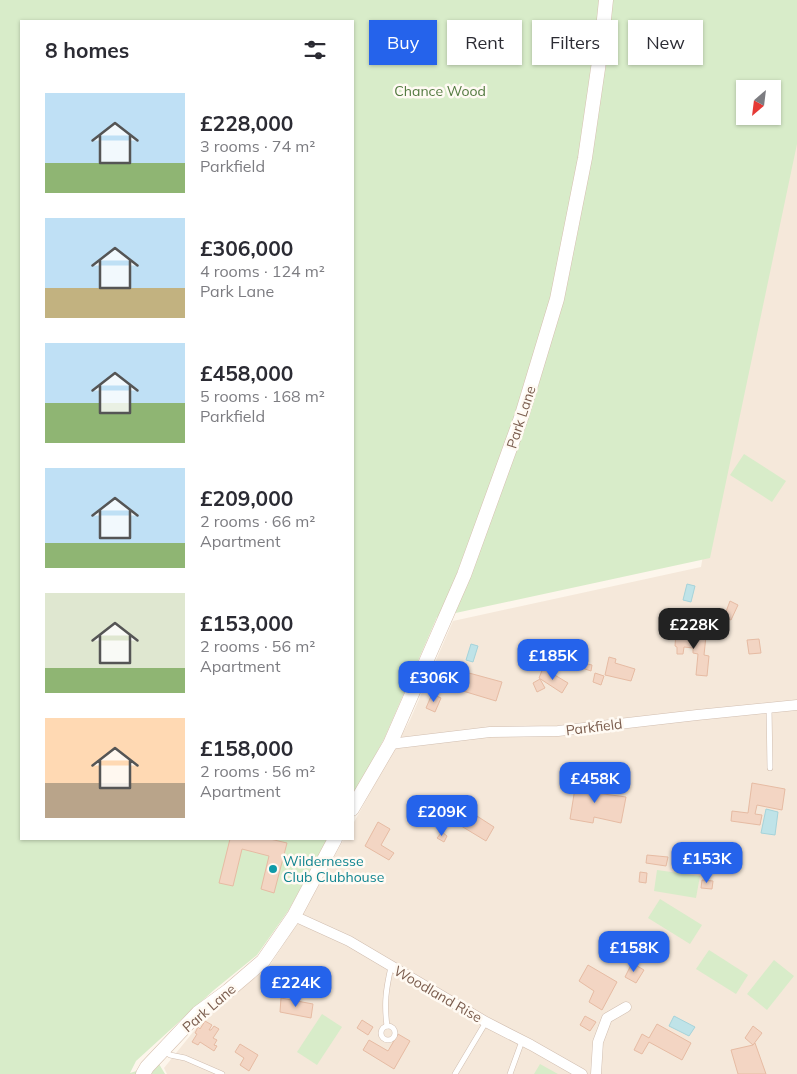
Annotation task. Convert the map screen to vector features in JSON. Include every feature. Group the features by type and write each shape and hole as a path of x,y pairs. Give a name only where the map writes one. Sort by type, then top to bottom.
{"street":[{"name":"Park Lane","path":"354,805 390,744 464,575 521,418 558,299 585,158 606,0"},
{"name":"Parkfield","path":"390,744 490,732 558,731 797,705"},
{"name":"Park Lane","path":"143,1074 198,1013 228,991 264,960 294,916 334,840"},
{"name":"Woodland Rise","path":"294,916 349,941 486,1022 523,1040 582,1074"},
{"path":"596,1074 598,1042 607,1018 626,1007"}],"lane":[{"path":"769,708 770,768"},
{"path":"387,1026 385,1012 386,991 391,966"},
{"path":"455,1074 486,1022"},
{"path":"510,1074 523,1040"},
{"path":"163,1050 170,1055 185,1058 222,1074"}],"shaded area":[{"path":"797,29 797,1074 167,1074 164,1068 202,1021 270,965 296,926 343,840 354,840 354,822 410,720 453,621 701,567"}],"green space":[{"name":"Chance Wood","path":"0,0 797,0 797,144 710,558 437,617 384,739 354,794 354,20 20,20 20,840 328,840 288,911 257,955 214,990 136,1061 130,1073 159,1064 165,1074 0,1074"},
{"path":"744,454 786,481 772,502 730,475"},
{"path":"657,870 700,876 696,898 654,891"},
{"path":"660,899 702,925 690,944 648,918"},
{"path":"709,950 748,975 736,994 696,969"},
{"path":"774,960 794,976 767,1010 747,994"},
{"path":"322,1014 342,1027 317,1065 297,1052"},
{"path":"540,1064 558,1074 534,1074"}],"water":[{"path":"687,584 695,586 691,602 683,600"},
{"path":"471,644 478,646 473,662 466,660"},
{"path":"766,809 778,812 775,835 761,833"},
{"path":"674,1016 695,1027 689,1036 669,1026"}],"building":[{"path":"730,601 738,605 731,620 724,617"},
{"path":"676,632 706,636 704,655 709,656 707,676 696,675 698,654 693,653 693,648 684,647 683,654 677,654 677,647 675,646"},
{"path":"759,639 761,653 749,654 747,640"},
{"path":"609,657 616,659 615,663 635,669 631,681 605,675"},
{"path":"583,663 592,665 591,671 582,668"},
{"path":"543,668 568,683 562,693 539,678"},
{"path":"458,670 502,682 496,701 453,688"},
{"path":"595,673 604,676 601,685 593,682"},
{"path":"540,679 545,688 537,692 533,683"},
{"path":"432,694 441,698 435,712 426,708"},
{"path":"577,776 592,779 589,792 626,797 621,823 594,817 593,823 570,819"},
{"path":"752,783 785,789 782,810 757,805 755,814 762,815 760,825 731,821 732,811 748,813"},
{"path":"466,809 494,827 486,841 448,818 454,810 462,815"},
{"path":"440,815 448,820 443,829 434,824"},
{"path":"378,822 390,829 381,845 394,853 389,860 365,846"},
{"path":"442,832 447,836 444,842 437,838"},
{"name":"Wildernesse Club Clubhouse","path":"230,840 274,840 287,843 274,893 261,889 269,856 242,849 233,886 219,883"},
{"path":"647,855 668,857 666,866 646,863"},
{"path":"640,872 647,873 646,883 639,882"},
{"path":"702,880 713,881 712,889 701,888"},
{"path":"632,963 644,970 636,983 625,977"},
{"path":"588,965 617,982 602,1010 589,1002 594,991 579,981"},
{"path":"281,998 313,1004 311,1018 280,1012"},
{"path":"585,1016 596,1022 590,1031 580,1025"},
{"path":"362,1020 373,1027 368,1035 357,1028"},
{"path":"205,1021 212,1025 209,1030 214,1026 219,1029 213,1038 217,1040 214,1045 217,1046 214,1051 200,1042 198,1045 192,1042 197,1034 195,1033 198,1027 200,1029"},
{"path":"657,1024 691,1043 682,1060 649,1042 642,1054 634,1050 642,1034 649,1038"},
{"path":"753,1026 762,1033 753,1045 745,1038"},
{"path":"398,1034 410,1041 394,1069 363,1050 369,1040 388,1051"},
{"path":"755,1043 766,1074 738,1074 731,1050"},
{"path":"240,1044 258,1055 249,1071 240,1065 244,1058 235,1052"}],"place":[{"name":"Wildernesse Club Clubhouse","path":"273,869"}]}
